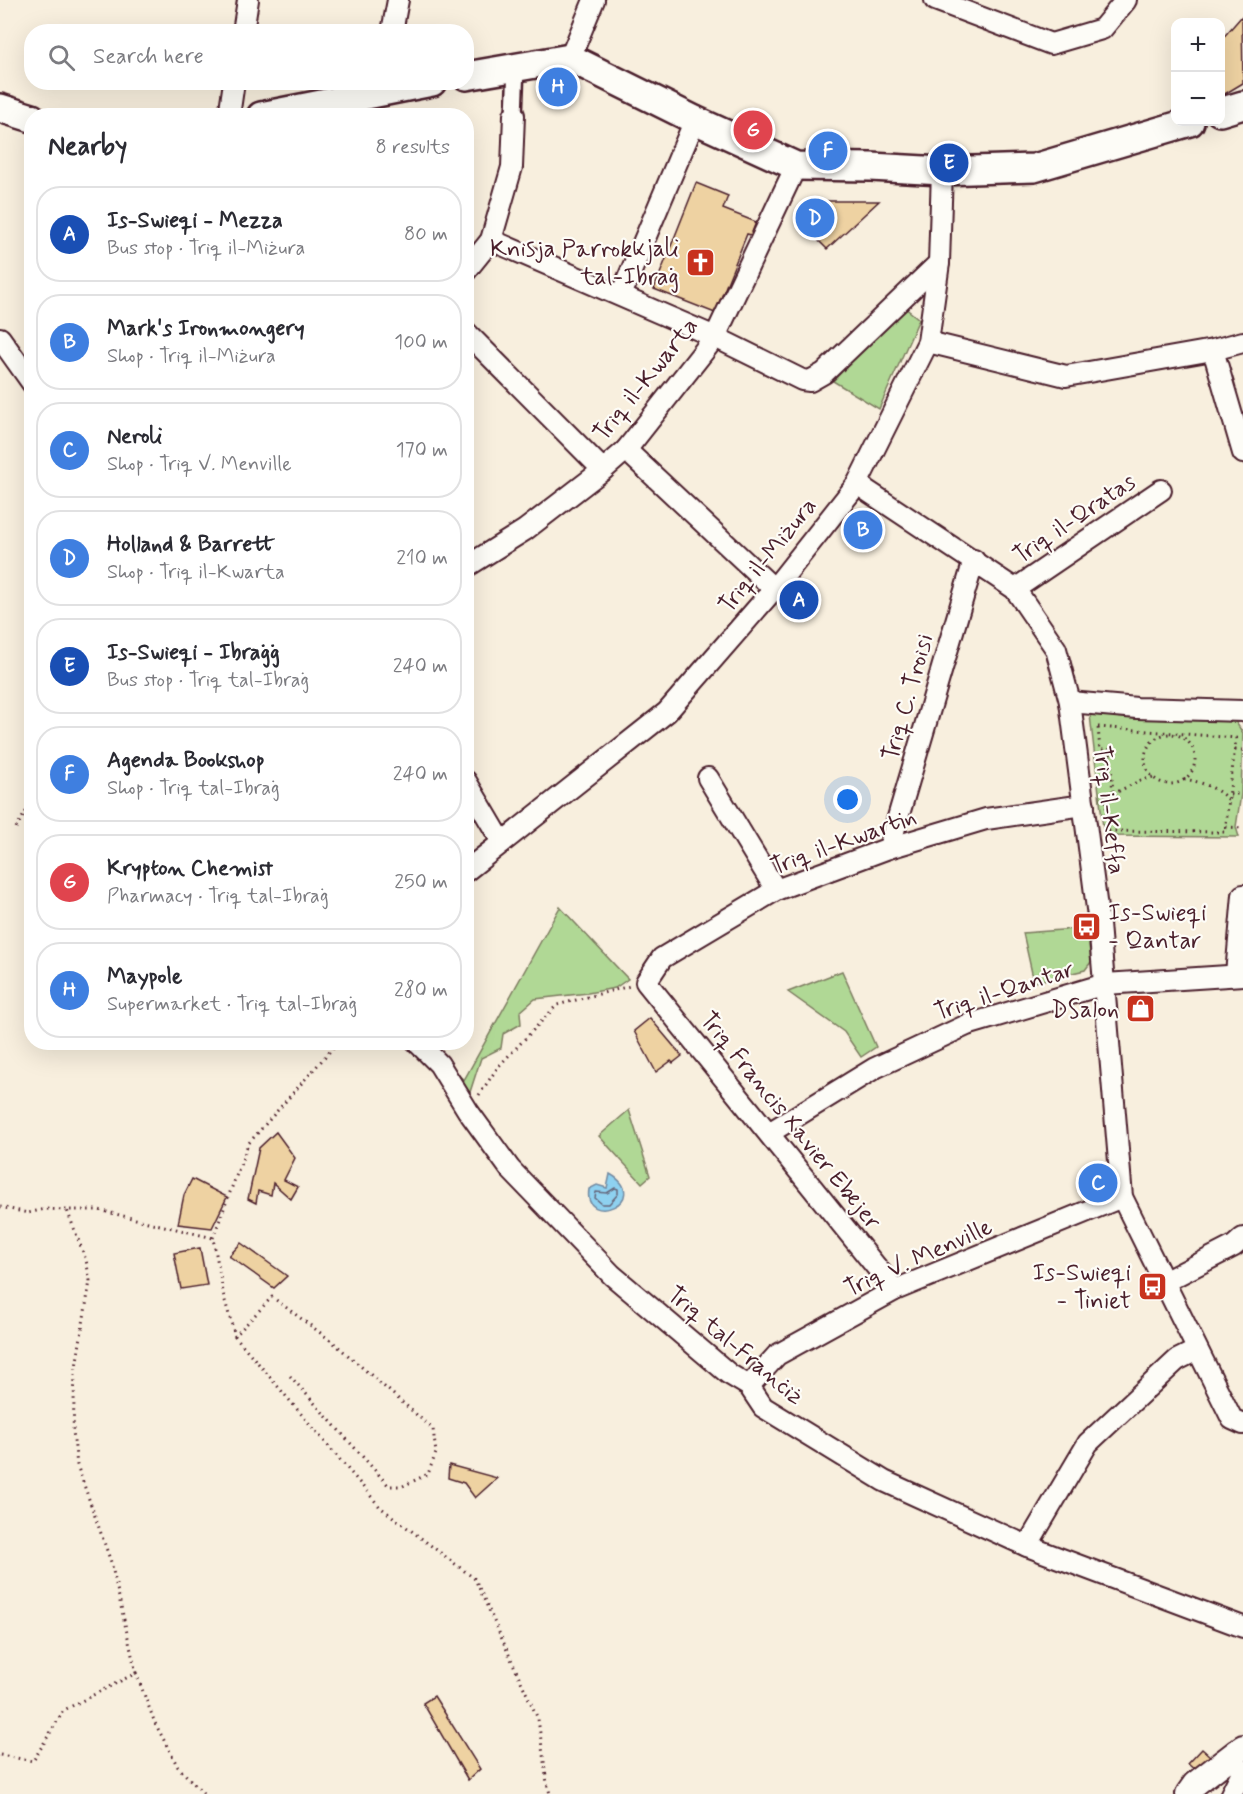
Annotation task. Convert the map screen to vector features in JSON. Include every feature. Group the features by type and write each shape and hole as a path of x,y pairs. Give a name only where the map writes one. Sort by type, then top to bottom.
{"main road":[{"path":"474,74 570,58 695,120 796,166 942,171 1034,168 1176,126"},
{"path":"295,108 371,90"},
{"path":"1225,111 1243,105"},
{"path":"0,108 24,116"}],"street":[{"path":"244,24 248,0"},
{"path":"394,24 398,0"},
{"path":"570,58 594,0"},
{"path":"935,0 1051,44 1102,29 1126,0"},
{"path":"474,261 491,240 512,167 516,66"},
{"path":"230,108 233,90"},
{"path":"621,295 695,120"},
{"name":"Triq il-Kwarta","path":"474,562 525,530 626,450 715,337 796,166"},
{"name":"Triq il-Miżura","path":"474,865 667,712 774,590 856,484 928,342 939,262 942,171"},
{"path":"491,240 715,337 802,380 810,381 824,373 939,262"},
{"path":"0,338 24,372"},
{"path":"474,340 603,470"},
{"path":"928,342 1066,376 1213,350 1243,342"},
{"path":"1213,350 1243,453"},
{"path":"626,450 774,590"},
{"name":"Triq il-Keffa","path":"856,484 1015,589 1056,649 1070,702 1084,806 1105,984 1122,1197 1232,1419 1243,1424"},
{"name":"Triq il-Qratas","path":"1015,589 1161,490"},
{"name":"Triq C. Troisi","path":"889,848 974,560"},
{"path":"1070,702 1137,708 1243,711"},
{"path":"708,778 776,890"},
{"path":"474,795 502,842"},
{"name":"Triq il-Kwartin","path":"646,982 662,958 776,890 889,848 986,819 1084,806"},
{"path":"1239,975 1243,895"},
{"name":"Triq il-Qantar","path":"770,1133 875,1068 967,1025 1105,984 1239,975"},
{"name":"Triq Francis Xavier Ebejer","path":"646,982 896,1290"},
{"name":"Triq tal-Franċiż","path":"425,1050 438,1064 468,1111 510,1169 612,1275 729,1374 749,1386 763,1407 884,1481 1027,1546 1243,1627"},
{"name":"Triq V. Menville","path":"749,1386 777,1355 896,1290 1122,1197"},
{"path":"1164,1282 1234,1246 1243,1238"},
{"path":"1027,1546 1088,1443 1177,1360 1197,1350"},
{"path":"1188,1794 1195,1784 1243,1747"},
{"path":"1231,1794 1243,1770"}],"path":[{"path":"1113,794 1110,750 1100,750 1098,728 1236,738 1230,794 1225,832 1109,831 1105,795 1113,794 1141,780 1154,777 1169,783 1184,779 1202,782 1229,800"},
{"path":"1154,777 1146,762 1149,745 1163,735 1178,734 1186,739 1194,752 1194,767 1184,779"},
{"path":"1235,750 1243,750"},
{"path":"1230,794 1243,794"},
{"path":"16,828 24,815"},
{"path":"1226,827 1243,828"},
{"path":"468,1111 498,1066 557,1005 646,982"},
{"path":"331,1050 248,1144 213,1238 224,1297 235,1336 380,1507 475,1579 538,1719 550,1794"},
{"path":"0,1207 28,1213 45,1209 99,1210 213,1238"},
{"path":"67,1210 86,1260 90,1281 75,1373 73,1431 77,1466 111,1562 136,1673 155,1723 178,1767 204,1794"},
{"path":"235,1336 272,1297 334,1343 434,1429 436,1453 428,1474 403,1486 389,1486 290,1376"},
{"path":"0,1755 33,1761 64,1710 136,1673"}],"green space":[{"path":"904,307 919,319 879,409 833,381"},
{"path":"1090,715 1235,721 1243,733 1241,794 1236,827 1239,837 1104,836"},
{"path":"560,907 628,979 615,988 535,999 520,1012 521,1024 503,1034 501,1048 481,1058 470,1092 466,1093 442,1060 464,1080"},
{"path":"1087,928 1091,962 1085,970 1034,982 1023,933"},
{"path":"842,971 876,1047 861,1057 844,1032 788,992"},
{"path":"629,1110 650,1176 642,1183 599,1136"}],"water":[{"path":"610,1174 622,1184 625,1193 614,1207 596,1208 590,1201 589,1189 597,1185 607,1188"}],"building":[{"path":"1242,16 1243,83 1225,94 1225,72 1225,35"},
{"name":"Knisja Parrokkjali tal-Ibraġ","path":"696,183 728,196 723,209 756,222 751,235 747,234 715,313 654,289"},
{"path":"816,201 879,201 827,249 804,226"},
{"path":"650,1018 682,1056 656,1072 634,1031"},
{"path":"276,1132 295,1158 284,1180 298,1187 291,1199 273,1183 271,1195 258,1191 256,1203 248,1199 259,1148"},
{"path":"192,1179 227,1197 212,1228 178,1224 184,1195"},
{"path":"241,1243 287,1276 274,1288 229,1256"},
{"path":"200,1248 207,1285 181,1289 174,1253"},
{"path":"449,1465 497,1478 475,1498 464,1483 448,1478"},
{"path":"434,1696 480,1769 468,1780 423,1703"},
{"path":"1202,1749 1210,1756 1196,1771 1188,1764"}],"place":[{"name":"Maypole","path":"558,87"},
{"name":"Krypton Chemist","path":"753,130"},
{"name":"Agenda Bookshop","path":"828,151"},
{"name":"Is-Swieqi - Ibraġġ","path":"949,163"},
{"name":"Holland & Barrett","path":"815,218"},
{"name":"Knisja Parrokkjali tal-Ibraġ","path":"700,262"},
{"name":"Mark's Ironmongery","path":"863,530"},
{"name":"Is-Swieqi - Mezza","path":"799,600"},
{"name":"Is-Swieqi - Qantar","path":"1087,926"},
{"name":"DSalon","path":"1140,1009"},
{"name":"Neroli","path":"1098,1183"},
{"name":"Is-Swieqi - Tiniet","path":"1152,1286"}]}
